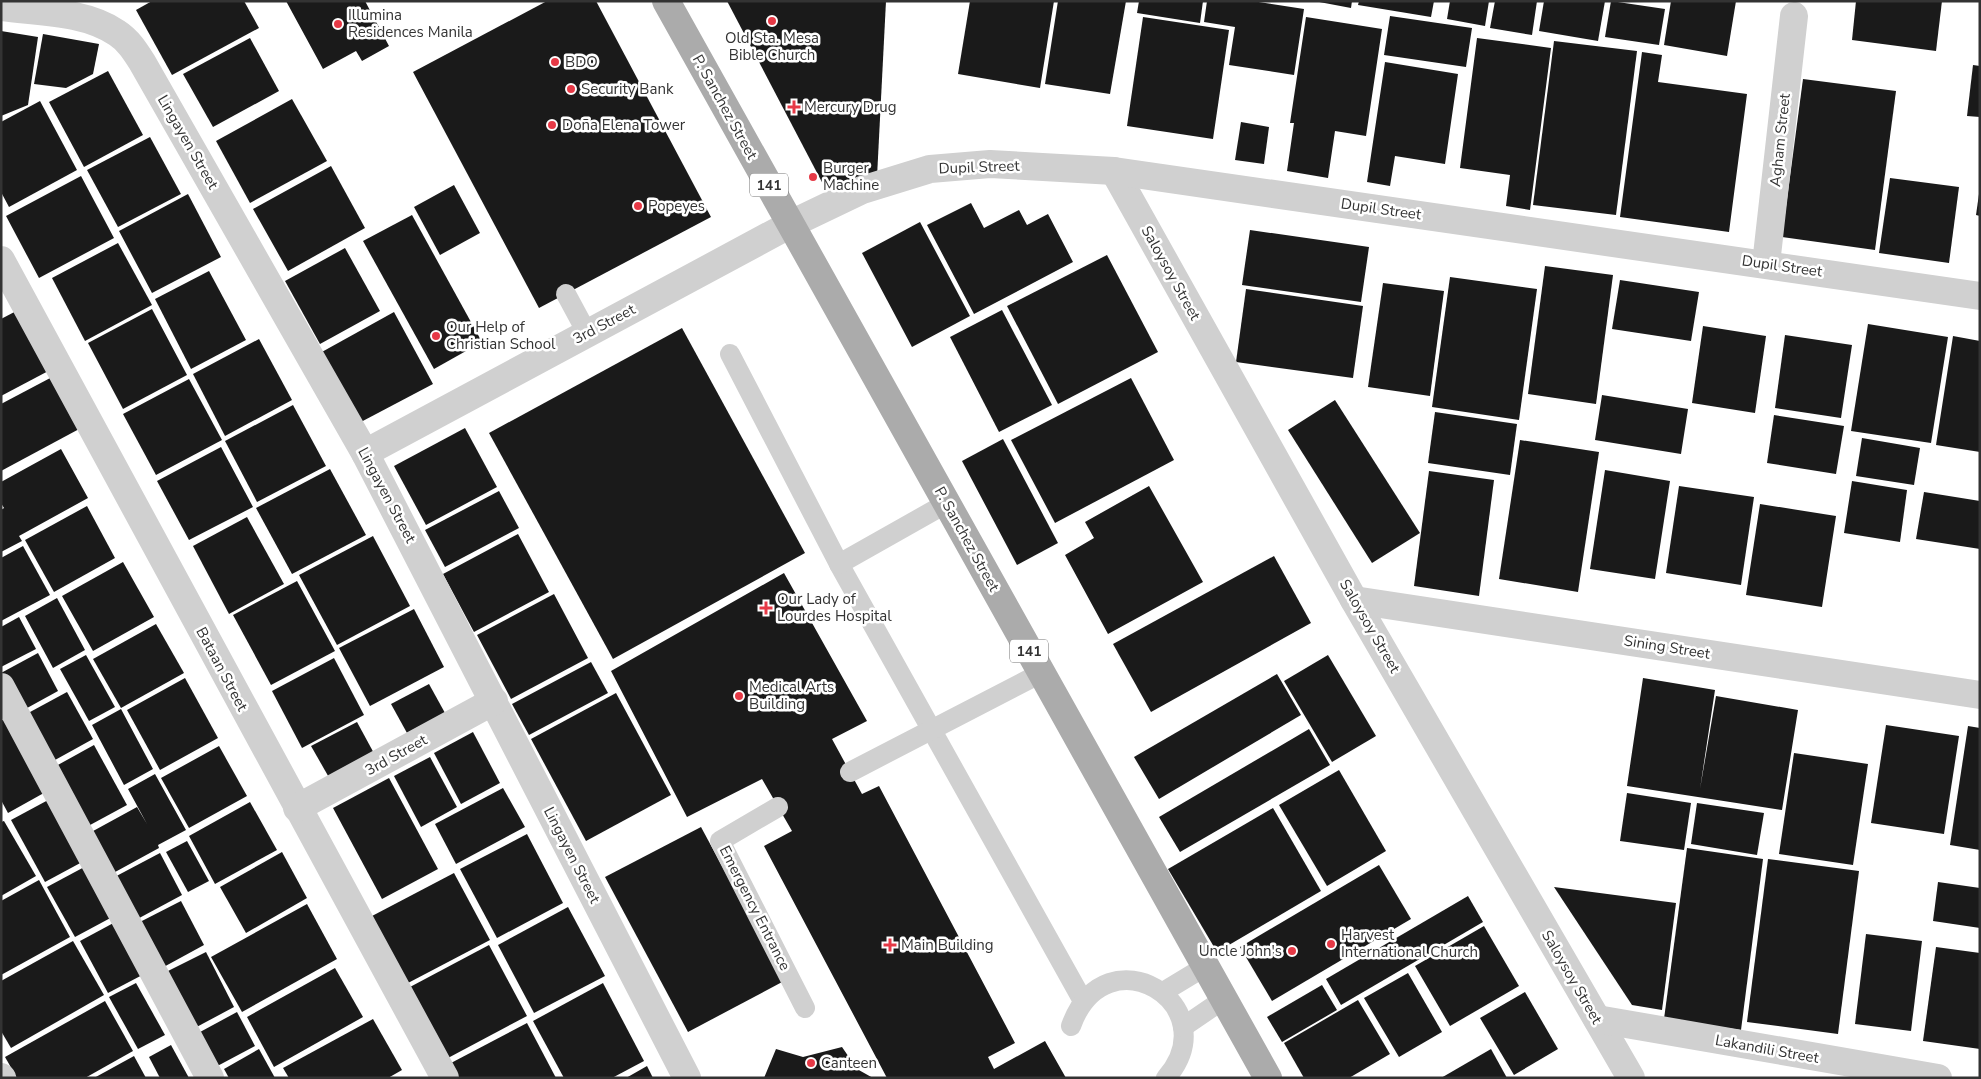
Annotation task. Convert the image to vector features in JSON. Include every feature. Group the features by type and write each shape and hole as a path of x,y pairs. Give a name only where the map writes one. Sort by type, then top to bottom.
{"main road":[{"name":"P. Sanchez Street","path":"666,1 1268,1078"}],"street":[{"name":"Lingayen Street","path":"1,7 88,19 118,33 132,47 365,453 687,1078"},
{"name":"Agham Street","path":"1766,264 1794,16"},
{"name":"Dupil Street","path":"791,224 862,190 930,169 990,164 1114,171 1980,296"},
{"name":"Saloysoy Street","path":"1114,171 1354,600 1631,1078"},
{"name":"3rd Street","path":"365,453 791,224"},
{"name":"Bataan Street","path":"1,260 445,1078"},
{"name":"Sining Street","path":"1354,600 1980,695"},
{"path":"1,687 210,1078"},
{"name":"3rd Street","path":"297,808 494,701"},
{"name":"Lakandili Street","path":"1597,1019 1938,1078"}],"lane":[{"path":"566,294 587,333"},
{"path":"730,354 840,564 1083,1001"},
{"path":"840,564 947,503"},
{"path":"850,772 1042,673"},
{"name":"Emergency Entrance","path":"778,807 720,841 805,1008"},
{"path":"1163,992 1206,966"},
{"path":"1071,1026 1083,1001 1092,992 1115,981 1140,981 1163,992 1176,1007 1183,1026 1184,1041 1180,1055 1166,1078"},
{"path":"1183,1026 1224,999"}],"building":[{"path":"152,1 244,1 259,28 172,75 136,10"},
{"name":"Illumina Residences Manila","path":"286,1 365,1 389,46 362,61 356,51 323,69"},
{"name":"Doña Elena Tower","path":"547,1 596,1 711,217 539,308 413,72"},
{"path":"727,1 886,1 877,177 825,188"},
{"path":"970,1 1054,1 1040,88 958,74"},
{"path":"1058,1 1126,1 1110,94 1045,84"},
{"path":"1139,1 1203,1 1200,23 1137,13"},
{"path":"1207,1 1252,1 1304,9 1294,75 1229,65 1235,27 1204,22"},
{"path":"1314,1 1352,1 1351,8"},
{"path":"1359,1 1434,1 1431,17 1358,5"},
{"path":"1450,1 1489,1 1485,26 1447,19"},
{"path":"1495,1 1537,1 1532,35 1490,28"},
{"path":"1544,1 1605,1 1598,41 1539,31"},
{"path":"1611,1 1665,9 1659,45 1605,37"},
{"path":"1671,1 1736,1 1727,56 1664,45"},
{"path":"1856,1 1942,1 1936,51 1852,40"},
{"path":"1390,16 1472,28 1466,67 1384,55"},
{"path":"1143,17 1229,30 1213,139 1127,126"},
{"path":"1306,17 1382,29 1366,136 1335,131 1328,178 1287,171 1294,123 1290,123"},
{"path":"1,31 38,37 28,105 1,116"},
{"path":"43,34 99,44 93,74 66,88 34,84"},
{"path":"250,38 279,91 213,127 183,74"},
{"path":"1477,38 1551,48 1530,210 1506,206 1510,175 1460,168"},
{"path":"1554,41 1637,51 1616,215 1533,205"},
{"path":"1642,52 1662,55 1658,82 1747,94 1729,232 1620,217"},
{"path":"1385,62 1458,74 1445,164 1395,156 1390,186 1367,182"},
{"path":"1973,65 1980,66 1980,117 1967,116"},
{"path":"108,71 143,135 84,167 49,102"},
{"path":"1803,79 1896,91 1875,250 1782,237"},
{"path":"292,99 327,161 250,203 216,141"},
{"path":"40,101 77,170 9,207 1,192 1,122"},
{"path":"1241,122 1269,127 1264,164 1235,160"},
{"path":"150,137 181,194 118,227 87,170"},
{"path":"331,166 365,228 288,271 253,209"},
{"path":"81,176 114,238 39,278 6,216"},
{"path":"1890,178 1959,187 1949,263 1879,253"},
{"path":"454,185 480,233 440,255 414,207"},
{"path":"188,194 221,257 152,293 119,231"},
{"path":"1980,194 1980,216 1976,215"},
{"path":"971,203 984,228 1019,210 1027,225 1048,214 1073,262 974,314 927,225"},
{"path":"412,215 482,342 434,369 363,241"},
{"path":"920,222 970,316 912,347 862,253"},
{"path":"1250,230 1369,247 1361,302 1242,285"},
{"path":"118,243 152,305 85,341 52,278"},
{"path":"345,248 380,311 320,344 285,281"},
{"path":"1107,255 1158,352 1058,404 1007,306"},
{"path":"1545,266 1613,275 1596,404 1528,394"},
{"path":"209,271 246,340 191,369 155,299"},
{"path":"1450,277 1537,289 1519,420 1432,407"},
{"path":"1620,280 1699,292 1691,341 1612,329"},
{"path":"1383,283 1444,291 1430,396 1368,387"},
{"path":"1246,289 1363,306 1353,378 1236,362"},
{"path":"22,308 54,368 1,396 1,319"},
{"path":"152,309 187,375 123,409 88,343"},
{"path":"1002,310 1052,405 999,432 950,337"},
{"path":"394,312 433,384 359,423 320,353"},
{"path":"1868,324 1948,337 1931,443 1851,431"},
{"path":"1703,326 1766,336 1755,413 1692,403"},
{"path":"682,328 805,553 613,659 489,433"},
{"path":"1785,335 1852,345 1841,418 1775,408"},
{"path":"1953,336 1980,341 1980,452 1936,445"},
{"path":"259,339 292,400 225,436 193,374"},
{"path":"54,376 81,428 1,471 1,404"},
{"path":"1131,378 1174,460 1055,523 1011,440"},
{"path":"189,379 222,440 156,475 123,414"},
{"path":"1602,395 1688,409 1681,454 1595,440"},
{"path":"1335,400 1420,533 1372,563 1288,430"},
{"path":"293,405 326,466 257,502 225,441"},
{"path":"1435,412 1517,424 1510,475 1428,463"},
{"path":"1774,415 1844,426 1836,474 1767,463"},
{"path":"465,428 497,487 426,525 394,466"},
{"path":"1862,438 1920,448 1914,485 1856,476"},
{"path":"1003,439 1058,543 1017,565 962,461"},
{"path":"1520,440 1599,452 1578,592 1499,579"},
{"path":"221,447 253,507 189,540 157,481"},
{"path":"61,449 88,498 19,536 22,541 1,552 1,510 4,508 1,503 1,482"},
{"path":"330,469 366,535 292,574 256,508"},
{"path":"1605,470 1670,481 1655,579 1590,569"},
{"path":"1429,471 1494,480 1479,596 1414,586"},
{"path":"1852,481 1907,490 1900,542 1844,533"},
{"path":"1149,486 1203,582 1108,634 1065,555 1094,538 1085,522"},
{"path":"1679,486 1754,497 1741,585 1666,573"},
{"path":"499,491 519,528 445,567 425,530"},
{"path":"1924,492 1980,501 1980,549 1916,539"},
{"path":"1760,504 1836,516 1822,607 1746,595"},
{"path":"87,506 115,558 54,592 25,540"},
{"path":"247,517 284,584 229,614 193,546"},
{"path":"518,534 549,592 474,632 443,574"},
{"path":"373,536 410,606 337,645 299,575"},
{"path":"23,546 50,595 1,621 1,558"},
{"path":"1274,556 1311,623 1151,712 1113,644"},
{"path":"123,562 154,617 93,651 62,596"},
{"path":"784,573 867,721 832,739 862,794 879,786 1015,1043 988,1057 994,1069 1045,1041 1066,1078 887,1078 764,846 792,831 762,779 687,817 611,671"},
{"path":"297,581 335,651 271,685 233,615"},
{"path":"554,594 588,658 511,699 477,635"},
{"path":"57,598 85,650 53,668 25,616"},
{"path":"414,609 444,667 370,706 339,648"},
{"path":"19,617 36,649 1,667 1,627"},
{"path":"156,624 184,673 121,708 93,659"},
{"path":"38,653 58,691 18,713 1,682 1,673"},
{"path":"86,655 115,707 89,721 60,669"},
{"path":"1328,655 1376,736 1332,762 1284,681"},
{"path":"334,658 364,715 302,748 272,691"},
{"path":"591,662 608,693 529,735 512,704"},
{"path":"1277,674 1301,715 1159,799 1134,757"},
{"path":"185,678 218,738 160,770 127,710"},
{"path":"1643,678 1715,690 1700,789 1716,696 1798,710 1782,810 1627,786"},
{"path":"429,684 445,713 407,733 391,704"},
{"path":"67,692 93,739 46,765 19,718"},
{"path":"616,693 671,795 586,841 531,739"},
{"path":"121,709 153,769 124,785 92,725"},
{"path":"11,715 51,789 8,813 1,800 1,721"},
{"path":"357,722 376,757 331,781 311,746"},
{"path":"1886,725 1959,736 1944,834 1871,823"},
{"path":"1968,726 1980,728 1980,850 1950,845"},
{"path":"1309,729 1330,765 1180,852 1159,817"},
{"path":"473,732 500,783 461,804 434,753"},
{"path":"94,745 127,805 79,831 47,771"},
{"path":"219,746 247,796 189,828 161,778"},
{"path":"1794,753 1868,764 1853,865 1779,854"},
{"path":"430,757 457,807 421,827 394,776"},
{"path":"1339,770 1386,851 1327,886 1279,805"},
{"path":"155,774 186,830 158,845 159,848 106,877 84,836 137,807 147,824 128,789"},
{"path":"389,778 438,869 382,899 333,808"},
{"path":"503,788 525,827 456,864 435,824"},
{"path":"1627,793 1691,803 1684,850 1620,841"},
{"path":"50,799 84,861 45,882 11,820"},
{"path":"250,802 277,850 215,884 189,836"},
{"path":"1697,803 1764,813 1757,855 1691,844"},
{"path":"1273,808 1321,891 1217,952 1168,869"},
{"path":"4,821 36,876 1,896 1,822"},
{"path":"701,827 784,981 688,1032 605,877"},
{"path":"527,834 563,903 497,938 460,869"},
{"path":"187,841 209,881 188,892 166,852"},
{"path":"1687,848 1763,859 1741,1030 1664,1019"},
{"path":"282,852 307,898 246,933 220,887"},
{"path":"160,853 182,895 130,923 107,881"},
{"path":"1768,859 1859,871 1838,1034 1747,1022"},
{"path":"88,865 116,915 75,937 47,887"},
{"path":"1379,865 1411,919 1272,1001 1240,947"},
{"path":"454,873 490,940 408,983 372,916"},
{"path":"39,880 70,937 1,975 1,901"},
{"path":"1938,882 1980,888 1980,928 1933,921"},
{"path":"1554,887 1676,903 1662,1010 1632,1005"},
{"path":"1468,896 1483,922 1341,1005 1326,979"},
{"path":"181,901 204,945 160,969 136,924"},
{"path":"307,904 337,959 242,1012 211,957"},
{"path":"568,907 605,976 534,1013 498,945"},
{"path":"119,920 148,972 108,993 80,941"},
{"path":"1484,926 1519,986 1450,1026 1415,966"},
{"path":"1866,934 1922,941 1911,1031 1855,1024"},
{"path":"73,941 104,995 11,1048 1,1031 1,981"},
{"path":"489,945 527,1016 448,1058 410,987"},
{"path":"1936,947 1980,953 1980,1049 1923,1041"},
{"path":"206,952 234,1007 191,1030 162,974"},
{"path":"335,968 363,1017 274,1067 247,1017"},
{"path":"1408,973 1442,1032 1399,1057 1364,998"},
{"path":"136,983 165,1035 138,1049 109,997"},
{"path":"603,983 644,1061 612,1078 564,1078 533,1021"},
{"path":"1322,985 1337,1010 1282,1042 1267,1017"},
{"path":"1525,992 1558,1049 1514,1075 1480,1018"},
{"path":"1358,1000 1390,1054 1349,1078 1304,1078 1284,1043"},
{"path":"105,1001 133,1051 85,1078 17,1078 5,1057"},
{"path":"237,1012 255,1046 208,1071 189,1038"},
{"path":"373,1019 402,1070 388,1078 289,1078 283,1068"},
{"path":"527,1023 556,1078 459,1078 451,1063"},
{"path":"171,1045 189,1078 160,1078 149,1057"},
{"name":"Canteen","path":"842,1047 857,1069 873,1078 764,1078 776,1049 803,1057"},
{"path":"259,1049 275,1078 229,1078 224,1069"},
{"path":"1491,1049 1507,1078 1441,1078"},
{"path":"134,1056 146,1078 94,1078"},
{"path":"647,1066 653,1078 626,1078"}],"place":[{"name":"Old Sta. Mesa Bible Church","path":"772,21"},
{"name":"Illumina Residences Manila","path":"338,24"},
{"name":"BDO","path":"555,62"},
{"name":"Security Bank","path":"571,89"},
{"name":"Mercury Drug","path":"794,107"},
{"name":"Doña Elena Tower","path":"552,125"},
{"name":"Burger Machine","path":"813,177"},
{"name":"Popeyes","path":"638,206"},
{"name":"Our Help of Christian School","path":"436,336"},
{"name":"Our Lady of Lourdes Hospital","path":"766,608"},
{"name":"Medical Arts Building","path":"739,696"},
{"name":"Harvest International Church","path":"1331,944"},
{"name":"Main Building","path":"890,945"},
{"name":"Uncle John's","path":"1292,951"},
{"name":"Canteen","path":"811,1063"}]}
